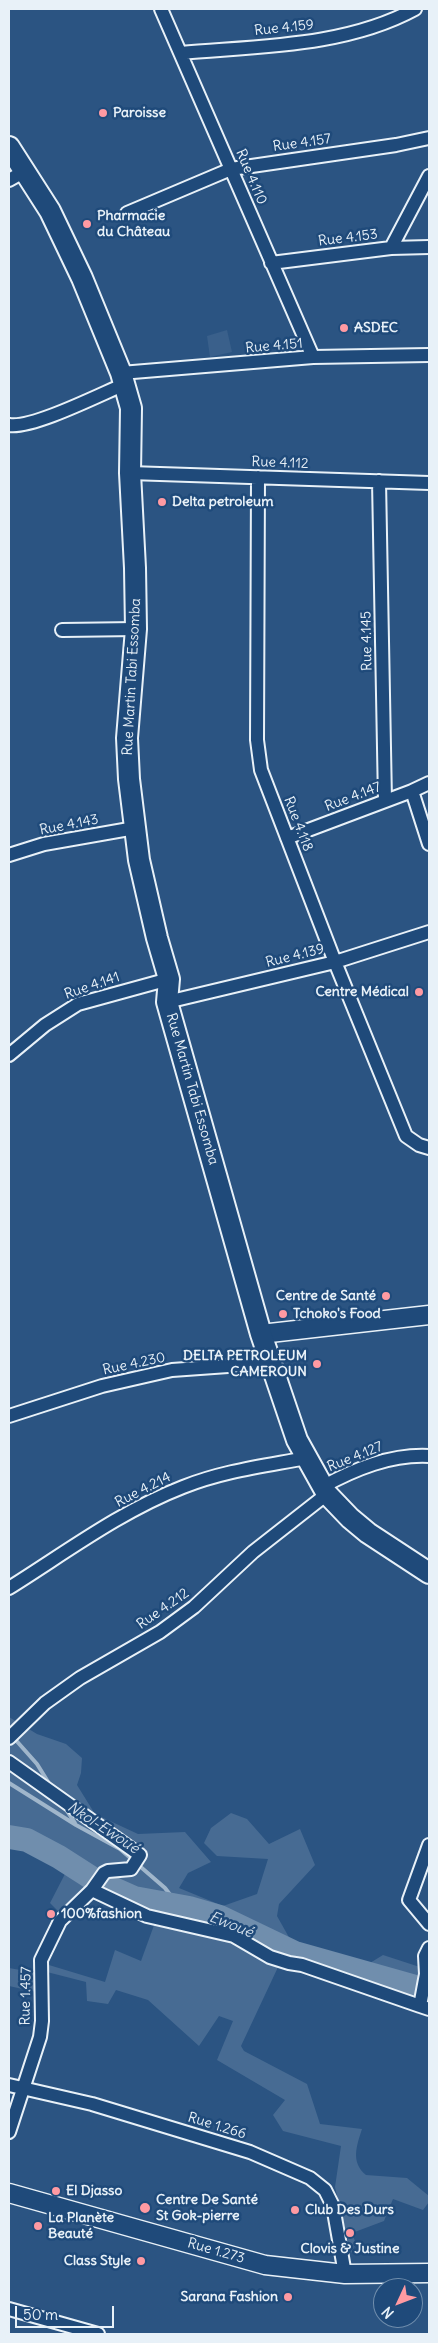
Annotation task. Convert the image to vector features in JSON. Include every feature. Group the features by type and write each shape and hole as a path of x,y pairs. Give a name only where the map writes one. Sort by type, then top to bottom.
{"main road":[{"name":"Rue Martin Tabi Essomba","path":"9,147 17,176 50,211 82,278 123,378 131,408 130,473 136,629 127,738 129,779 135,828 144,880 169,979 167,1002 261,1334 289,1422 306,1458 325,1490 368,1533 429,1573"},
{"path":"261,1334 429,1315"},
{"name":"Rue 1.273","path":"9,2193 265,2265 345,2274 429,2274"}],"street":[{"name":"Rue 4.110","path":"161,9 313,358"},
{"name":"Rue 4.159","path":"181,53 322,39 362,30 415,9"},
{"name":"Rue 4.157","path":"127,214 231,169 396,145 429,138"},
{"path":"391,248 429,176"},
{"name":"Rue 4.153","path":"271,263 391,248 429,247"},
{"name":"Rue 4.151","path":"9,425 23,424 49,416 123,378 313,358 429,355"},
{"name":"Rue 4.112","path":"130,473 429,483"},
{"name":"Rue 4.118","path":"258,477 258,755 261,770 334,962 406,1136 419,1146 429,1148"},
{"name":"Rue 4.145","path":"379,481 385,801"},
{"path":"62,630 136,629"},
{"name":"Rue 4.147","path":"287,838 412,791 429,782"},
{"path":"412,791 429,844"},
{"name":"Rue 4.143","path":"9,855 44,844 135,828"},
{"name":"Rue 4.139","path":"167,1002 334,962 429,932"},
{"name":"Rue 4.141","path":"9,1055 45,1025 78,1004 169,979"},
{"name":"Rue 4.230","path":"9,1416 102,1386 172,1370 270,1363"},
{"name":"Rue 4.127","path":"325,1490 362,1468 395,1457 429,1456"},
{"name":"Rue 4.214","path":"9,1588 127,1514 182,1487 218,1475 306,1458"},
{"name":"Rue 4.212","path":"13,1734 45,1702 88,1674 160,1632 194,1607 253,1552 325,1490"},
{"name":"Rue 1.457","path":"9,1762 140,1855 131,1869 104,1873 92,1890 60,1921 41,1960 42,2021 40,2037 9,2132"},
{"path":"429,1845 410,1900 429,1924"},
{"path":"92,1890 147,1916 234,1936 270,1957 289,1963 302,1964 423,2005 427,1952"},
{"name":"Rue 1.266","path":"9,2085 92,2104 250,2152 310,2178 325,2190 334,2206 345,2274"},
{"path":"9,2309 98,2334"}],"shaded area":[{"path":"227,330 232,352 210,357 207,336"},
{"path":"9,1717 37,1734 66,1744 82,1758 81,1773 77,1785 95,1814 138,1834 185,1832 211,1862 188,1873 179,1888 223,1906 257,1894 268,1859 217,1856 204,1843 211,1828 231,1813 247,1819 269,1844 300,1829 315,1865 279,1904 277,1916 295,1948 365,1966 383,1955 429,1970 429,2004 279,1965 241,2046 244,2051 307,2084 320,2124 362,2129 356,2153 356,2159 361,2170 366,2175 407,2178 429,2196 429,2202 423,2210 393,2199 384,2221 352,2233 356,2244 351,2253 335,2187 341,2146 283,2131 273,2115 285,2100 217,2060 233,2021 219,2016 199,2046 148,2000 116,1990 108,2004 87,2001 86,1982 47,1972 36,1992 9,1986 9,1968 37,1973 39,1962 105,1982 115,1950 141,1961 157,1917 91,1884 61,1914 50,1903 66,1872 23,1848 9,1845"}],"waterway":[{"path":"13,1737 37,1764 50,1785"},
{"name":"Nkol-Ewoué","path":"9,1783 76,1825 120,1849 165,1888 171,1896 174,1905"},
{"path":"65,1808 75,1823"},
{"name":"Ewoué","path":"9,1837 27,1840 59,1857 98,1882 134,1898 189,1908 220,1917 295,1953 412,1986 429,1996"}],"place":[{"name":"Paroisse","path":"103,113"},
{"name":"Pharmacie du Château","path":"87,224"},
{"name":"ASDEC","path":"344,328"},
{"name":"Delta petroleum","path":"162,502"},
{"name":"Centre Médical","path":"419,992"},
{"name":"Centre de Santé","path":"386,1296"},
{"name":"Tchoko's Food","path":"283,1314"},
{"name":"DELTA PETROLEUM CAMEROUN","path":"317,1364"},
{"name":"100%fashion","path":"51,1914"},
{"name":"El Djasso","path":"56,2191"},
{"name":"Centre De Santé St Gok-pierre","path":"145,2208"},
{"name":"Club Des Durs","path":"295,2210"},
{"name":"La Planète Beauté","path":"38,2226"},
{"name":"Clovis & Justine","path":"350,2233"},
{"name":"Class Style","path":"141,2261"},
{"name":"Sarana Fashion","path":"288,2297"}]}
